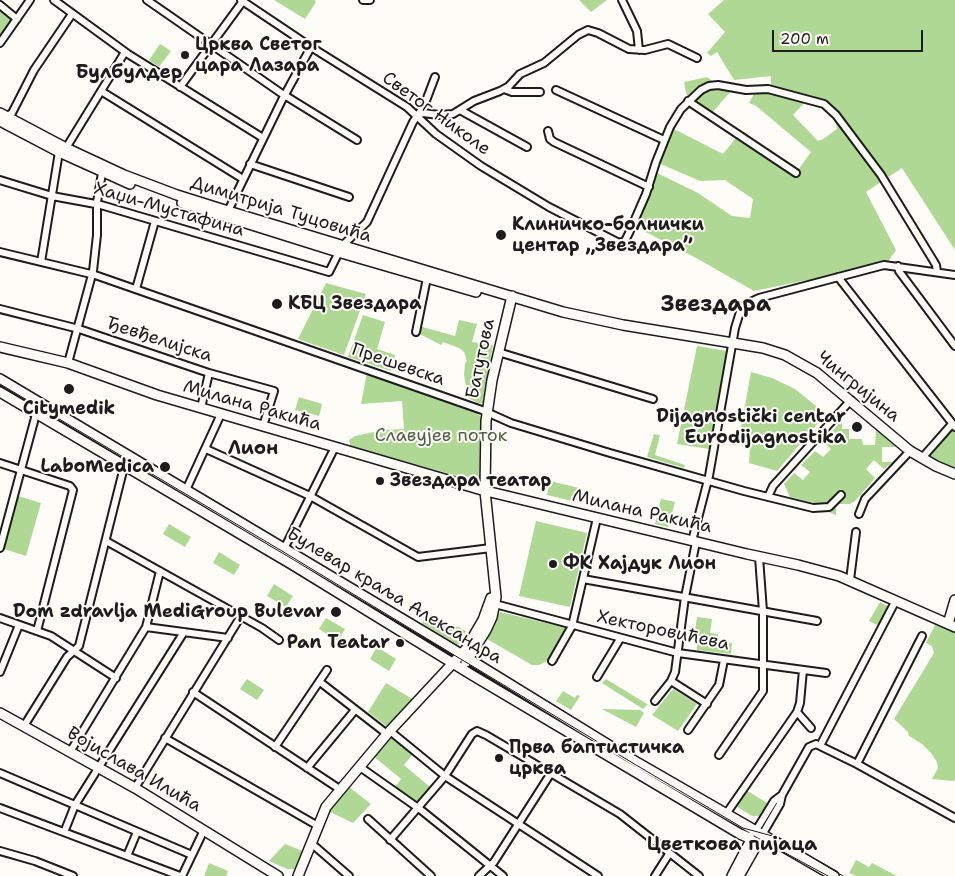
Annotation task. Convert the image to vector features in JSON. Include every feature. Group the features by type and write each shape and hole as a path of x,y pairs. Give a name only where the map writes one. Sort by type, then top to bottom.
{"main road":[{"name":"Димитрија Туцовића","path":"2,118 102,172 143,190 193,207 511,299"},
{"name":"Димитрија Туцовића","path":"62,150 146,185 427,278 623,326 733,342"},
{"name":"Батутова","path":"298,874 326,807 389,733 458,666 486,630 496,597 485,491 487,412 498,352 511,299"},
{"name":"Чингријина","path":"733,342 763,348 792,358 817,373 910,451 936,466 955,474"},
{"name":"Милана Ракића","path":"0,347 68,363 157,395 485,491 798,565 850,580 951,626"},
{"name":"Булевар краља Александра","path":"0,379 726,814 756,836"},
{"name":"Булевар краља Александра","path":"0,392 740,834 771,840 831,875"},
{"name":"Батутова","path":"464,657 486,613 494,579"},
{"path":"951,626 955,602"},
{"name":"Војислава Илића","path":"0,713 135,788 279,876"},
{"path":"732,876 756,836"},
{"path":"739,876 756,836"},
{"name":"Војислава Илића","path":"250,858 268,876"}],"street":[{"path":"0,43 30,0"},
{"path":"54,0 125,52 263,138"},
{"path":"147,0 284,95 357,140"},
{"path":"180,87 242,0"},
{"name":"Светог Николе","path":"242,0 407,107 436,134 481,166 549,207 619,243 625,241 649,187"},
{"path":"622,0 637,31 639,50"},
{"path":"0,5 17,19"},
{"path":"2,118 12,113 31,76 72,14"},
{"path":"418,116 423,113 449,114 504,89 520,74 544,63 584,32 591,31 623,47 639,50 668,44 698,58"},
{"path":"228,211 284,95 311,46"},
{"path":"41,262 57,157 125,52"},
{"path":"340,249 366,222 414,121 424,106 435,77"},
{"path":"548,131 550,138 554,142 649,187 664,140 681,109 688,100 705,87 724,85 748,90 771,89 822,104 831,109 881,175 936,265 937,272"},
{"path":"504,89 512,92 540,92"},
{"path":"556,90 664,140"},
{"path":"101,91 243,179"},
{"path":"688,100 796,173"},
{"path":"460,110 527,147"},
{"path":"250,164 349,196"},
{"path":"68,363 92,274 97,241 97,204 102,172"},
{"name":"Хаџи-Мустафина","path":"0,180 52,196 97,204 329,272 340,249"},
{"path":"136,289 155,221"},
{"name":"Прешевска","path":"0,252 92,274 487,412 527,428 768,497 818,509 830,507 841,495"},
{"path":"655,701 671,681 675,672 694,541 708,480 740,312 749,302 759,298 884,265 955,275"},
{"path":"898,266 899,271 955,346"},
{"path":"838,277 953,426 922,458"},
{"path":"416,332 427,278"},
{"name":"Ђевђелијска","path":"0,309 76,328 209,373 274,391 264,426"},
{"path":"498,352 654,399"},
{"path":"201,408 209,373"},
{"path":"768,497 773,486 851,400"},
{"path":"0,548 36,414"},
{"path":"186,490 221,414"},
{"path":"284,548 335,447"},
{"path":"206,449 310,496 418,557 491,548"},
{"path":"859,514 865,499 910,451"},
{"path":"24,726 61,665 78,648 80,643 127,455"},
{"path":"0,463 66,484 72,489 72,496 38,631"},
{"path":"552,661 572,626 597,518"},
{"path":"850,580 856,532"},
{"path":"106,541 241,616 279,640"},
{"path":"719,754 764,689 759,557"},
{"path":"70,752 146,627 160,571"},
{"path":"583,579 817,621"},
{"path":"822,742 895,602"},
{"name":"Хекторовићева","path":"495,604 678,653 826,673"},
{"path":"135,788 192,692 241,616"},
{"path":"0,618 51,636 116,678"},
{"path":"0,672 19,625"},
{"path":"146,627 228,638"},
{"path":"64,832 75,805 184,632"},
{"path":"856,764 922,636"},
{"path":"597,677 620,639"},
{"path":"688,730 719,685 724,660"},
{"path":"275,747 327,670"},
{"path":"726,814 797,712 800,703 803,670"},
{"path":"671,681 707,704"},
{"path":"320,682 445,776 598,876"},
{"path":"192,692 341,790"},
{"path":"307,768 355,710"},
{"path":"797,712 811,728"},
{"path":"390,840 445,776 472,734 477,731 626,818 699,876"},
{"path":"165,738 318,826"},
{"path":"756,836 780,804 782,795 811,745 819,745 955,818"},
{"path":"360,767 418,808 503,876"},
{"path":"0,773 192,855"},
{"path":"479,876 490,866 551,774"},
{"path":"0,808 181,876 204,830"},
{"path":"368,819 431,876"},
{"path":"127,856 137,832"},
{"path":"311,843 349,876"},
{"path":"0,851 35,861 73,876"},
{"path":"655,876 669,854"}],"green space":[{"path":"274,0 314,0 316,2 305,19"},
{"path":"579,0 607,0 591,12"},
{"path":"724,0 955,0 955,250 902,168 866,192 896,250 888,262 837,274 754,291 636,227 653,171 698,193 732,216 750,218 753,199 725,180 700,181 656,162 670,127 723,154 739,134 688,101 684,82 707,77 718,85 771,89 771,76 734,80 717,52 711,56 707,53 725,32 708,14","holes":["732,90 754,94 749,103 756,106 811,152 796,173 711,114","807,100 831,109 834,112 837,129 818,141 793,115"]},
{"path":"0,7 13,19 0,38"},
{"path":"160,44 171,51 159,67 149,60"},
{"path":"326,283 366,294 344,355 298,339"},
{"path":"363,315 385,322 377,349 395,355 391,371 348,357"},
{"path":"459,320 477,324 472,342 493,345 483,403 478,403 468,398 464,375 465,363 467,361 464,352 443,342 441,345 420,334 418,331 419,326 455,336"},
{"path":"697,346 727,351 709,449 677,444"},
{"path":"751,372 772,378 795,389 826,414 777,471 749,463 750,446 738,444"},
{"name":"Славујев поток","path":"367,373 474,410 482,418 481,479 476,481 352,447 349,440 355,436 383,430 404,429 402,401 361,404"},
{"path":"299,397 322,404 319,416 295,410"},
{"path":"842,420 842,429 849,429 849,439 862,439 863,445 875,445 876,430 896,447 882,447 882,462 893,462 884,469 874,460 866,469 875,478 855,501 850,504 836,504 836,515 826,511 823,505 790,497 784,484 794,473 803,480 810,472 801,465 815,451 823,457 831,449 823,442"},
{"path":"953,428 955,430 955,469 929,456"},
{"path":"654,434 660,435 655,455 685,465 684,468 647,457"},
{"path":"550,481 579,488 576,502 547,495"},
{"path":"18,496 41,503 26,556 4,549"},
{"path":"661,499 675,502 668,527 655,524"},
{"name":"ФК Хајдук Лион","path":"536,521 587,533 570,607 519,596"},
{"path":"169,524 191,537 185,547 163,534"},
{"path":"219,552 240,565 234,575 213,563"},
{"path":"274,584 293,596 286,607 267,596"},
{"path":"880,602 889,607 879,626 869,621"},
{"path":"500,612 567,628 549,660 539,665 532,665 487,639"},
{"path":"697,617 712,619 710,633 718,634 718,642 732,643 731,654 697,650 697,643 694,637"},
{"path":"326,618 345,629 338,641 319,629"},
{"path":"424,619 437,626 440,621 455,629 457,626 466,631 458,645 422,623"},
{"path":"935,625 955,633 955,780 953,781 932,779 938,768 937,762 922,744 909,736 908,732 894,719 934,653 932,646 926,643"},
{"path":"377,647 396,659 389,671 370,659"},
{"path":"247,679 264,690 257,700 240,689"},
{"path":"606,679 648,704 643,709 602,683"},
{"path":"386,683 414,700 389,728 368,712"},
{"path":"673,689 697,704 678,731 652,715"},
{"path":"563,691 575,698 577,695 580,696 571,710 556,701"},
{"path":"602,709 640,710 644,713 636,727"},
{"path":"388,735 412,755 404,765 430,787 416,803 395,787 401,779 372,755"},
{"path":"349,787 371,804 353,823 328,811"},
{"path":"746,790 767,803 759,816 752,816 736,806"},
{"path":"285,844 305,852 300,864 294,869 287,869 269,861"},
{"path":"856,860 869,867 872,863 897,876 856,876 849,873"},
{"path":"209,863 228,871 226,876 204,876"}],"tram line":[{"path":"0,384 743,828 780,838 843,876"},
{"path":"754,836 828,876"}],"place":[{"name":"Црква Светог цара Лазара","path":"185,55"},
{"name":"Клиничко-болнички центар „Звездара”","path":"501,235"},
{"name":"КБЦ Звездара","path":"277,304"},
{"name":"Citymedik","path":"69,389"},
{"name":"Dijagnostički centar Eurodijagnostika","path":"857,427"},
{"name":"LaboMedica","path":"165,467"},
{"name":"Звездара театар","path":"380,481"},
{"name":"ФК Хајдук Лион","path":"553,564"},
{"name":"Dom zdravlja MediGroup Bulevar","path":"336,612"},
{"name":"Pan Teatar","path":"400,643"},
{"name":"Прва баптистичка црква","path":"499,758"}],"district":[{"name":"Булбулдер","path":"129,73"},
{"name":"Звездара","path":"716,305"},
{"name":"Лион","path":"253,449"},
{"name":"Цветкова пијаца","path":"732,845"}]}
